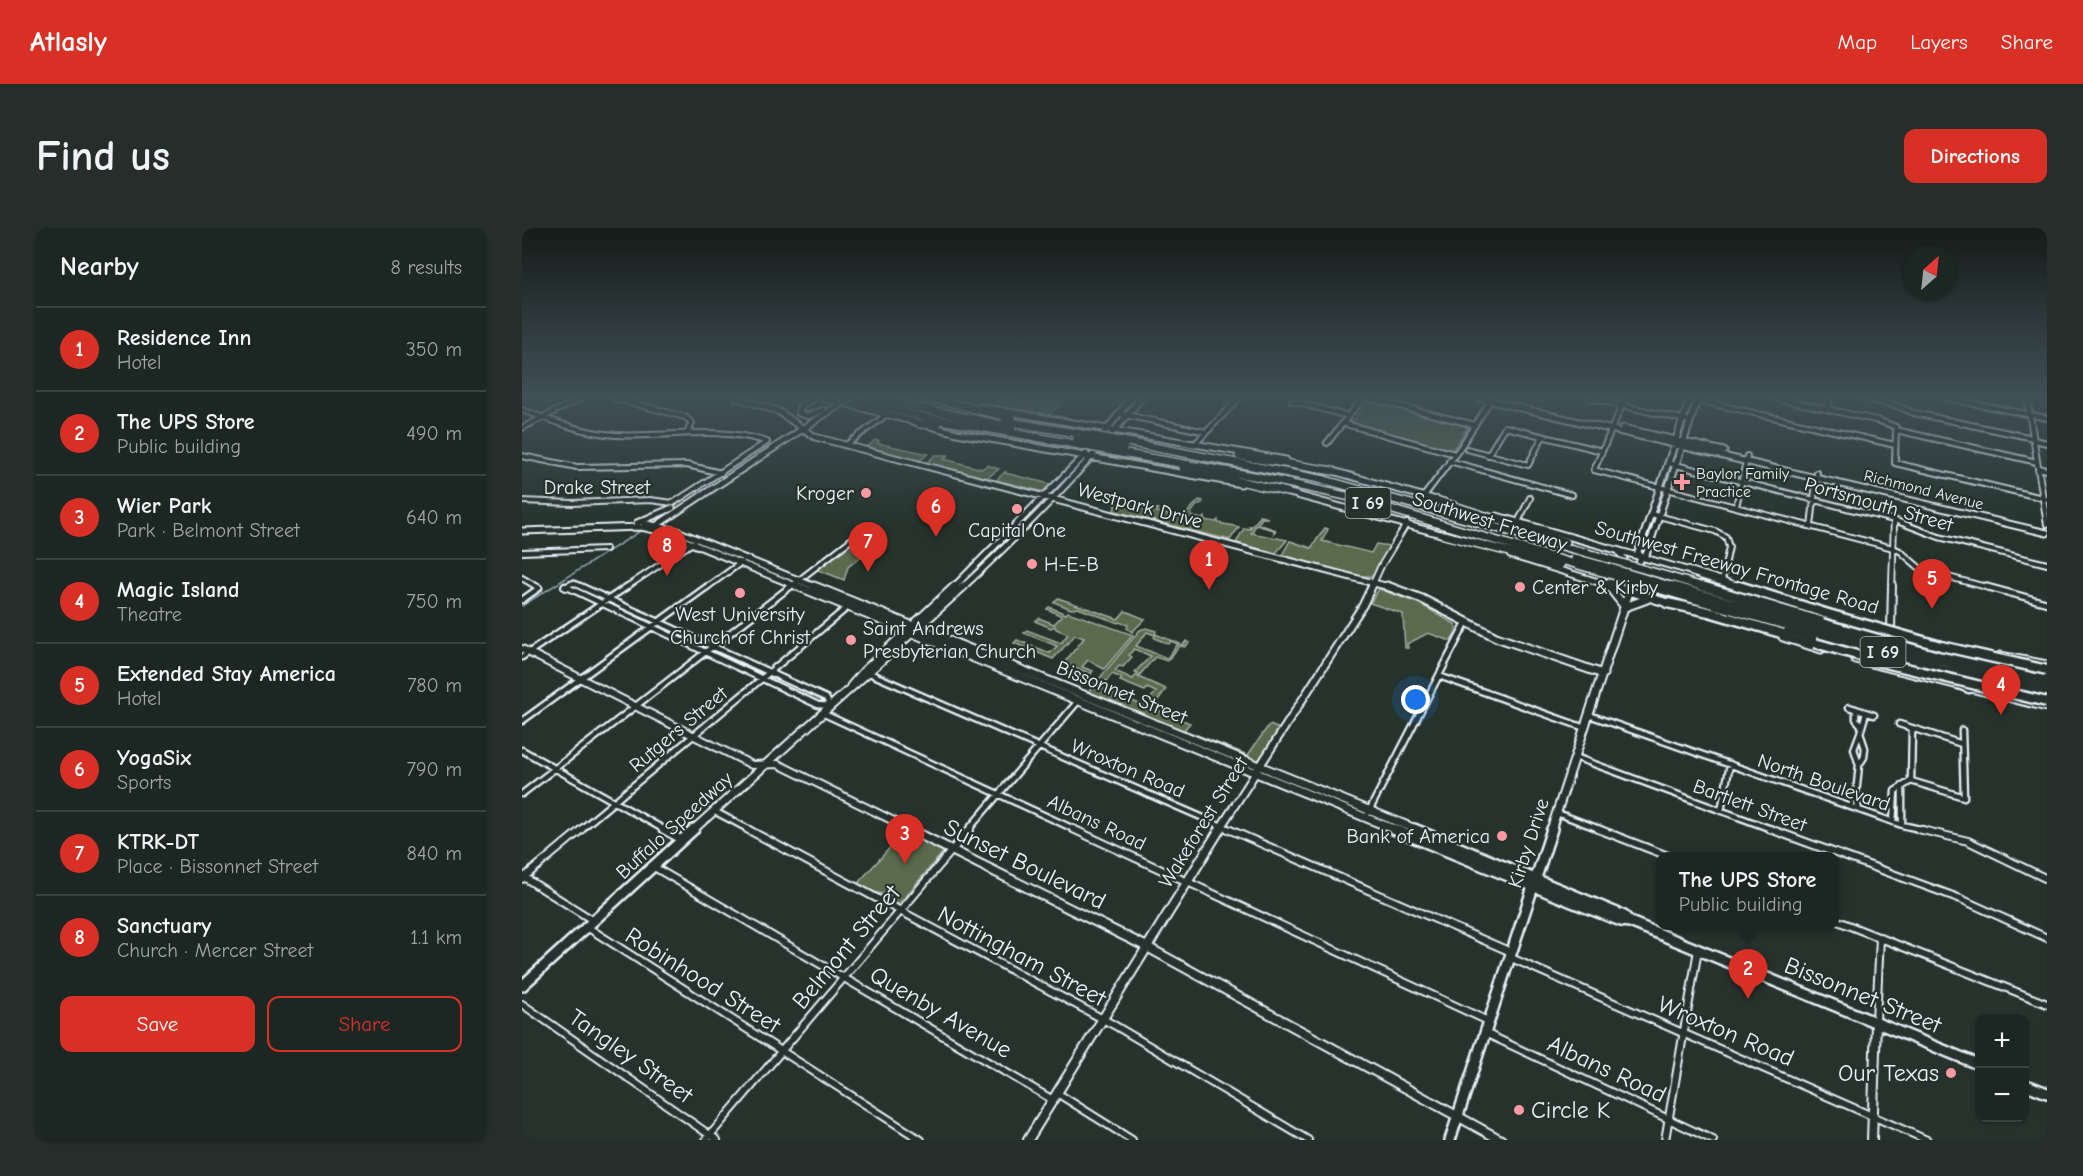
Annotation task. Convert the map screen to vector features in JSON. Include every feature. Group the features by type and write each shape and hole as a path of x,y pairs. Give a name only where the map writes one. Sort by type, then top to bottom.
{"highway":[{"name":"Southwest Freeway","path":"1087,441 1124,447 1138,444 1325,480 1603,573"},
{"name":"Southwest Freeway","path":"1087,441 1124,447 1130,454 1254,476 1336,494 1603,573"},
{"path":"1138,444 1154,443 1333,471"},
{"path":"1124,447 1315,483 1603,573"},
{"path":"1130,454 1147,460 1287,492"},
{"path":"1436,500 1564,541 1603,573"},
{"path":"1444,534 1603,573 1665,583 1878,645 2046,680"},
{"path":"1692,572 1941,646 2046,680"},
{"name":"I 69","path":"1603,573 1627,579 1724,593 1882,639 2046,680"},
{"name":"I 69","path":"1665,583 1720,606 1944,670 2046,680"},
{"path":"1724,593 1912,639 1983,653"},
{"path":"1667,603 1709,612 1881,662 2046,706"},
{"path":"1720,606 1749,619 1969,688"}],"main road":[{"path":"637,523 673,506 782,441"},
{"path":"653,526 727,474 766,454 785,441"},
{"name":"Westpark Drive","path":"829,441 1375,583 1415,596 1496,637 1603,674"},
{"path":"1003,441 1287,492 1444,534"},
{"path":"1070,454 1083,450 1090,441"},
{"name":"Buffalo Speedway","path":"1088,457 1100,441"},
{"name":"Buffalo Speedway","path":"912,630 982,571 1016,531 1105,441"},
{"path":"1107,460 1105,455 1114,441"},
{"name":"Southwest Freeway Frontage Road","path":"1175,441 1333,471 1891,628 1983,653 2016,658 2046,680"},
{"name":"Richmond Avenue","path":"1669,441 2047,531"},
{"name":"Kirby Drive","path":"1641,557 1638,552 1667,489 1683,441"},
{"name":"Kirby Drive","path":"1450,1140 1629,592 1641,557 1646,555 1660,487 1675,442"},
{"path":"1070,454 1077,459 1080,465 1107,460"},
{"path":"653,526 673,506"},
{"name":"Bissonnet Street","path":"555,528 637,523 699,540 796,583 1534,883 1624,916 1630,922 1975,1063"},
{"name":"Bissonnet Street","path":"522,529 653,526 691,543 744,561"},
{"name":"Buffalo Speedway","path":"522,986 867,672 1016,531"},
{"path":"1618,550 1632,550 1642,542"},
{"path":"1603,573 1617,580 1624,559 1618,550"},
{"path":"1652,599 1647,589 1653,570 1668,565"},
{"path":"975,568 982,571"},
{"path":"1603,573 1629,592 1652,599 1877,665 2046,706"},
{"path":"1603,573 1625,607 1639,600 1652,599"},
{"path":"2029,1086 2047,1093"}],"street":[{"path":"522,456 577,467 687,465 727,474 767,442 760,441"},
{"path":"846,445 852,441"},
{"path":"1195,444 1198,441"},
{"path":"1406,441 1455,454"},
{"path":"1424,496 1464,441"},
{"path":"1488,455 1497,441"},
{"path":"1467,449 1528,465 1541,441"},
{"path":"1561,441 1602,451"},
{"path":"1607,441 1594,470 1900,550 1922,570 2047,603"},
{"path":"1876,441 1895,445"},
{"path":"1895,441 1895,463 2045,498"},
{"path":"1939,441 2038,465 2047,470"},
{"path":"2034,441 2045,498 2047,524"},
{"path":"1736,507 1746,458"},
{"path":"1449,461 1572,495"},
{"name":"Portsmouth Street","path":"1668,463 1894,520 1939,537 2047,564"},
{"path":"1811,526 1817,475"},
{"path":"1518,522 1530,498"},
{"name":"Drake Street","path":"522,501 572,503 650,500 673,506"},
{"path":"1655,515 1723,536 1729,547 1722,580"},
{"path":"1891,628 1894,520"},
{"name":"Wakeforest Street","path":"1028,1140 1375,583 1381,566 1407,523"},
{"path":"522,794 866,528"},
{"path":"522,657 691,543 699,540"},
{"path":"522,552 606,549"},
{"path":"522,721 744,561"},
{"path":"522,578 539,588 522,600"},
{"path":"573,583 608,600 828,699 830,706 820,706 564,586 573,583"},
{"name":"Rutgers Street","path":"523,877 851,605"},
{"path":"1367,814 1466,623"},
{"name":"Sunset Boulevard","path":"522,649 752,765 778,764 1147,947 1501,1140"},
{"name":"Wroxton Road","path":"867,672 1222,826 1927,1140"},
{"path":"1439,676 1585,728"},
{"name":"Belmont Street","path":"708,1138 1081,699"},
{"path":"1849,707 1874,715"},
{"path":"1856,709 1856,719 1861,725"},
{"path":"1859,765 1853,754 1854,743 1865,721 1866,712"},
{"name":"Albans Road","path":"822,713 1488,1021"},
{"name":"North Boulevard","path":"1589,715 1893,822 1985,848 2047,879"},
{"path":"1899,724 1962,744"},
{"path":"1911,781 1912,728"},
{"path":"1893,822 1895,791 1911,781 1964,797 1962,730"},
{"path":"1859,810 1856,795 1859,765 1864,757 1865,748 1860,733"},
{"path":"522,750 682,840"},
{"name":"Bartlett Street","path":"1575,757 1833,852"},
{"path":"1721,811 1730,764"},
{"path":"1902,786 1902,825"},
{"path":"1852,807 1852,800 1856,795"},
{"path":"1894,803 1902,806"},
{"name":"Nottingham Street","path":"714,811 1103,1019 1308,1140"},
{"path":"1557,813 1658,852"},
{"name":"Bartlett Street","path":"1839,854 1961,899 2047,938"},
{"name":"Quenby Avenue","path":"653,867 844,978 1132,1140"},
{"path":"523,877 594,921"},
{"path":"1839,922 2047,1004"},
{"name":"Robinhood Street","path":"586,927 921,1140"},
{"path":"1872,1140 1880,937"},
{"path":"1665,1140 1698,950"},
{"name":"Tangley Street","path":"522,1004 708,1138 717,1140"},
{"name":"Albans Road","path":"1485,1033 1713,1140"}],"green space":[{"path":"877,441 877,443 928,454 919,461 867,447"},
{"path":"1417,441 1459,441 1453,450"},
{"path":"935,455 948,455 944,459 982,469 987,465 999,469 987,478 927,463"},
{"path":"1006,471 1005,473 1054,483 1044,492 996,480"},
{"path":"1199,500 1203,501 1191,513 1193,517 1203,519 1205,517 1205,520 1216,522 1218,520 1218,523 1239,527 1230,540 1114,511 1116,502 1119,502 1146,509 1149,507 1158,509 1157,512 1182,518"},
{"path":"1258,515 1268,518 1262,518 1258,524 1276,530 1274,533 1274,530 1256,525 1251,533 1287,540 1276,553 1236,543 1244,528 1250,529 1251,527 1248,526 1252,526 1260,517"},
{"path":"1325,528 1328,529 1322,541 1371,553 1376,544 1390,546 1373,576 1360,576 1282,555 1290,541 1311,548"},
{"path":"868,530 857,546 866,549 866,553 848,567 844,580 816,569"},
{"path":"1379,589 1418,603 1455,624 1457,629 1451,641 1428,633 1407,644 1408,648 1405,648 1403,614 1370,603"},
{"path":"1058,598 1118,619 1125,611 1145,619 1132,632 1127,628 1128,625 1054,602"},
{"path":"1049,607 1133,635 1104,669 1088,660 1082,667 1093,671 1091,674 1064,663 1084,638 1075,635 1053,659 1014,643 1017,640 1050,653 1057,646 1024,633 1027,630 1061,643 1068,634 1056,629 1055,626 1051,628 1035,621 1039,618 1054,624 1062,616 1047,609"},
{"path":"1146,628 1156,631 1155,634 1183,645 1186,641 1189,643 1185,647 1180,646 1167,661 1155,657 1138,677 1166,689 1152,708 1190,723 1184,730 1248,755 1269,725 1280,729 1261,759 1254,762 1090,696 1088,692 1140,630","holes":["1147,632 1155,635 1154,638 1169,644 1171,641 1178,644 1167,658 1136,646","1134,649 1151,656 1135,672 1138,673 1133,679 1115,671 1119,666 1123,667 1132,657 1129,655","1112,674 1122,678 1120,681 1145,691 1147,688 1156,692 1144,706 1101,688"]},
{"path":"905,831 945,850 899,904 893,901 890,895 876,893 858,883"}],"waterway":[{"path":"522,606 642,530"}],"place":[{"name":"Baylor Family Practice","path":"1682,482"},
{"name":"Kroger","path":"866,493"},
{"name":"Capital One","path":"1017,509"},
{"name":"YogaSix","path":"936,537"},
{"name":"H-E-B","path":"1032,564"},
{"name":"KTRK-DT","path":"868,572"},
{"name":"Sanctuary","path":"667,576"},
{"name":"Center & Kirby","path":"1520,587"},
{"name":"Residence Inn","path":"1209,590"},
{"name":"West University Church of Christ","path":"740,593"},
{"name":"Extended Stay America","path":"1932,609"},
{"name":"Saint Andrews Presbyterian Church","path":"851,640"},
{"name":"Magic Island","path":"2001,715"},
{"name":"Bank of America","path":"1502,836"},
{"name":"Wier Park","path":"905,864"},
{"name":"The UPS Store","path":"1748,999"},
{"name":"Our Texas","path":"1951,1073"},
{"name":"Circle K","path":"1519,1110"}]}
